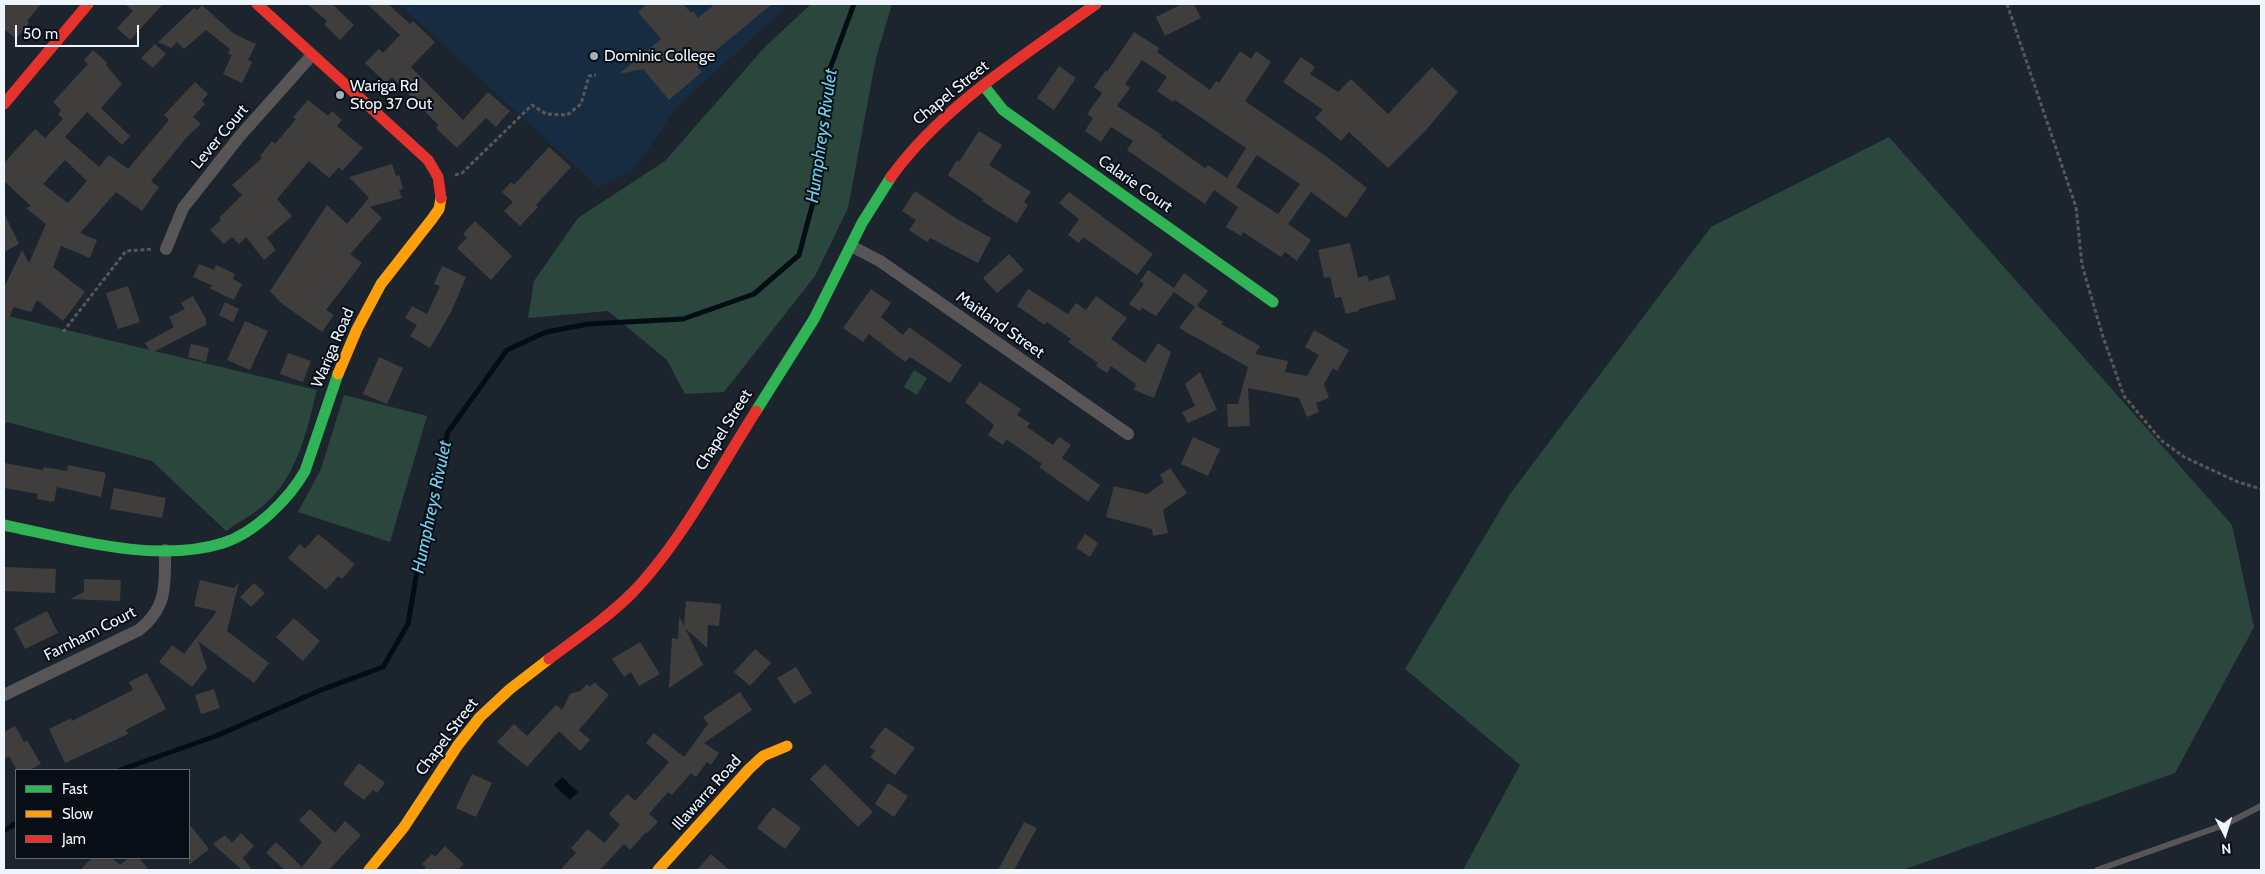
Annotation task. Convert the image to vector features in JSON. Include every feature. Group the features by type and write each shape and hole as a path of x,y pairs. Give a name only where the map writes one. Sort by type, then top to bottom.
{"street":[{"path":"4,104 88,4"},
{"path":"256,4 428,160 440,179"},
{"name":"Chapel Street","path":"369,870 408,820 438,772 476,722 517,683 610,613 653,570 673,543 814,319 880,191 905,156 942,118 1096,4"},
{"name":"Lever Court","path":"166,249 183,208 239,137 312,55"},
{"name":"Calarie Court","path":"984,86 1003,110 1273,302"},
{"name":"Wariga Road","path":"4,525 106,545 165,550 224,543 261,521 290,494 305,471 341,365 362,318 392,268 439,209 441,201 440,179"},
{"name":"Maitland Street","path":"851,246 880,261 1128,434"},
{"name":"Farnham Court","path":"4,695 139,630 150,621 158,609 165,587 165,550"},
{"name":"Illawarra Road","path":"658,870 749,769 763,756 786,746"}],"lane":[{"path":"2097,870 2224,825 2261,806"}],"path":[{"path":"2007,4 2076,207 2082,264 2103,337 2124,396 2161,440 2184,457 2230,478 2261,489"},
{"path":"440,179 462,173 532,105 546,114 568,115 581,104 589,76 596,75"},
{"path":"63,332 126,251 166,249"}],"shaded area":[{"name":"Dominic College","path":"399,4 789,4 676,108 633,171 598,187"},
{"path":"562,777 578,792 570,800 554,785"}],"green space":[{"path":"811,4 892,4 876,58 848,208 815,276 724,392 685,394 667,360 608,311 528,318 534,281 578,218 665,161 764,48"},
{"path":"1889,137 2232,525 2254,627 2175,773 1903,870 1463,870 1520,765 1405,669 1510,494 1711,227"},
{"path":"4,315 317,390 305,437 293,467 285,481 264,505 226,531 152,461 7,422 4,426"},
{"path":"914,370 927,378 917,395 904,387"},
{"path":"344,395 427,416 390,542 298,512 321,469"}],"building":[{"path":"4,4 41,4 27,21 29,23 16,39 4,29"},
{"path":"125,4 163,4 130,40 117,28 133,11"},
{"path":"307,4 332,4 354,25 340,40 324,24 327,21"},
{"path":"367,4 388,4 410,24 413,21 435,42 411,67 463,120 488,92 510,111 496,127 486,118 457,148 436,128 438,125 392,77 386,83 365,63 379,49 383,53 400,35"},
{"path":"647,4 683,4 691,13 693,11 698,18 715,4 772,4 697,66 702,72 669,100 643,69 619,74 661,39 638,12"},
{"path":"1182,4 1194,4 1201,18 1165,36 1156,17"},
{"path":"202,5 234,34 256,44 248,60 252,62 242,83 223,74 232,55 228,54 230,49 206,30 184,49 177,42 171,48 158,42 194,8 197,10"},
{"path":"1134,32 1159,48 1157,52 1210,90 1216,81 1219,83 1240,51 1251,59 1256,51 1271,62 1245,101 1327,157 1367,188 1346,218 1311,192 1288,224 1311,240 1297,261 1285,252 1281,257 1243,232 1241,236 1226,227 1238,207 1214,190 1205,204 1127,150 1133,141 1111,127 1101,142 1085,131 1093,118 1087,114 1102,93 1094,87 1106,70 1107,72","holes":["1142,60 1167,77 1157,91 1173,102 1175,100 1246,148 1227,178 1208,165 1205,168 1161,137 1162,135 1117,106 1130,88 1125,84","1257,155 1300,184 1278,214 1236,187"]},
{"path":"155,44 166,54 153,68 141,58"},
{"path":"93,50 107,63 106,65 122,84 101,108 130,136 122,145 87,112 65,137 99,167 109,155 128,169 169,120 164,115 195,82 208,94 202,101 205,104 193,117 201,124 187,137 151,181 159,187 142,211 116,192 80,233 97,240 90,258 61,246 53,267 85,292 63,321 37,300 31,312 14,307 4,329 4,288 22,250 29,263 46,224 26,208 31,206 4,181 4,163 35,129 45,138 63,119 58,114 61,110 53,102 88,64 84,60","holes":["65,160 87,181 68,203 43,184"]},
{"path":"1301,57 1315,67 1310,74 1338,92 1351,79 1388,114 1432,67 1458,92 1427,129 1388,168 1349,132 1341,141 1315,118 1323,110 1283,82"},
{"path":"1059,66 1076,78 1054,110 1037,98"},
{"path":"308,100 328,116 332,111 342,120 337,126 363,148 342,171 339,167 329,178 309,161 277,199 292,216 267,238 276,250 264,260 246,237 239,244 232,237 224,244 210,230 242,195 232,185 262,158 260,156 272,141 275,144 296,119 293,117"},
{"path":"979,131 1002,145 989,165 1031,192 1024,202 1028,205 1017,223 982,201 983,199 948,175 957,160 959,162"},
{"path":"549,147 571,167 536,205 538,207 520,226 504,211 513,202 502,192 511,182 514,185"},
{"path":"392,164 396,176 399,175 403,189 399,190 402,198 370,207 382,218 350,254 362,263 326,310 334,315 322,332 281,303 270,291 327,205 347,224 369,198 349,177"},
{"path":"915,191 957,219 991,238 978,263 930,238 927,242 909,230 916,220 902,211"},
{"path":"1069,192 1153,254 1137,275 1083,237 1079,243 1068,235 1079,219 1059,203"},
{"path":"4,213 19,244 4,252"},
{"path":"475,221 512,256 491,280 457,248 467,238 463,234"},
{"path":"1350,243 1358,278 1367,275 1369,281 1389,275 1396,299 1346,314 1341,297 1335,298 1330,277 1324,278 1318,250"},
{"path":"1009,254 1024,270 997,293 983,278"},
{"path":"199,264 214,270 216,265 235,274 233,279 242,284 234,300 209,288 213,286 193,277"},
{"path":"442,266 466,277 451,312 430,348 410,336 417,325 405,318 412,306 427,314 440,286 434,284"},
{"path":"1148,270 1174,288 1184,273 1208,291 1197,306 1223,322 1221,324 1260,346 1255,354 1288,361 1285,372 1307,376 1319,355 1305,347 1314,330 1349,350 1337,371 1333,368 1324,384 1329,398 1316,403 1319,412 1307,417 1299,398 1248,388 1250,426 1228,427 1227,404 1238,404 1248,367 1179,328 1195,307 1174,292 1156,316 1142,308 1140,311 1129,304 1144,284 1140,281"},
{"path":"128,286 140,322 118,329 106,293"},
{"path":"871,289 891,303 881,317 903,335 909,327 962,365 950,383 910,357 905,362 869,334 863,342 843,328"},
{"path":"1028,289 1068,314 1076,303 1086,310 1096,296 1127,318 1111,339 1145,363 1158,343 1171,352 1154,398 1134,390 1136,384 1111,366 1107,373 1096,366 1098,363 1068,342 1071,339 1047,322 1045,325 1017,306"},
{"path":"193,296 206,319 206,325 151,353 145,343 174,327 169,317 185,309 181,303"},
{"path":"225,302 239,309 233,322 219,315"},
{"path":"245,321 268,331 250,370 227,360"},
{"path":"191,344 209,348 206,362 188,357"},
{"path":"288,353 311,361 303,382 280,374"},
{"path":"379,357 403,368 387,404 363,394"},
{"path":"1200,372 1217,410 1188,423 1182,412 1195,406 1185,384"},
{"path":"980,382 1021,409 1017,415 1030,423 1027,427 1053,445 1059,437 1071,445 1062,458 1100,485 1088,502 1039,467 1042,464 1006,439 1003,445 988,435 994,425 965,402"},
{"path":"1193,437 1220,449 1208,476 1181,464"},
{"path":"4,463 43,470 44,467 67,471 68,465 106,473 101,497 57,487 54,502 37,499 38,494 4,488"},
{"path":"1170,468 1187,493 1163,510 1168,533 1153,536 1152,529 1106,517 1114,486 1147,494 1164,482 1160,475"},
{"path":"114,488 166,498 162,518 110,509"},
{"path":"318,534 355,564 342,579 338,576 326,590 288,558 300,544 305,549"},
{"path":"1085,534 1098,543 1090,557 1076,548"},
{"path":"4,567 56,569 55,593 4,591"},
{"path":"84,579 121,580 120,601 70,599 84,592"},
{"path":"200,580 234,588 239,582 227,631 269,663 254,683 198,641 207,668 192,687 159,662 172,645 184,654 217,611 194,606"},
{"path":"254,583 265,593 251,607 240,597"},
{"path":"686,601 721,604 719,626 708,625 707,648 685,628 703,665 669,688 672,638 678,639 679,616 684,626"},
{"path":"47,611 58,633 25,649 14,628"},
{"path":"294,618 320,641 303,661 276,637"},
{"path":"640,642 660,674 639,686 631,672 624,677 612,659"},
{"path":"755,649 771,663 750,686 734,672"},
{"path":"796,667 812,693 794,704 777,678"},
{"path":"147,673 166,709 126,730 128,734 65,763 49,729 71,718 72,721 133,690 129,682"},
{"path":"594,682 609,695 579,730 590,740 580,751 559,731 527,767 497,742 514,724 527,736 556,705 562,710 570,694 580,691 587,684 590,687"},
{"path":"214,689 220,708 201,714 195,695"},
{"path":"740,692 752,710 704,743 719,753 711,765 707,762 696,777 691,773 672,795 668,792 649,814 658,822 630,850 624,844 600,870 560,870 576,853 571,848 588,829 604,843 620,825 609,814 627,794 635,801 669,762 646,743 654,733 684,757 708,724 703,717"},
{"path":"15,726 24,742 27,740 41,764 32,769 16,769 9,756 4,759 4,732"},
{"path":"885,727 915,748 895,775 870,757 875,751 870,747"},
{"path":"359,763 385,783 377,793 373,790 364,800 343,784"},
{"path":"825,764 873,812 858,827 810,779"},
{"path":"472,774 492,783 476,817 456,808"},
{"path":"888,783 908,796 894,817 875,804"},
{"path":"773,807 801,828 785,849 757,828"},
{"path":"310,809 335,833 345,821 361,835 329,870 285,870 266,853 276,842 302,867 322,842 299,820"},
{"path":"1024,822 1037,828 1014,870 998,870"},
{"path":"190,825 209,849 189,865 190,859"},
{"path":"241,833 254,846 243,858 252,870 242,870 213,844 225,835 232,843"},
{"path":"445,846 464,864 458,870 423,870 426,867 422,864 432,854 435,857"},
{"path":"711,854 729,870 697,870"},
{"path":"91,859 113,859 120,865 128,859 140,859 149,870 80,870"}],"waterway":[{"name":"Humphreys Rivulet","path":"123,769 216,736 321,690 383,667 408,624 427,512 448,432 507,350 546,332 588,324 683,319 754,294 799,255 816,191 828,74 854,4"},
{"name":"Humphreys Rivulet","path":"4,831 15,824"}],"traffic: fast":[{"path":"984,86 1003,110 1273,302"},
{"path":"756,411 814,319 862,223 891,177"},
{"path":"4,525 85,542 142,550 170,551 197,549 235,538 270,514 290,493 305,471 338,374"}],"traffic: slow":[{"path":"338,374 357,329 381,284 439,209 441,198"},
{"path":"369,870 404,827 458,745 480,717 510,689 549,659"},
{"path":"658,870 749,769 763,756 787,746"}],"traffic: jam":[{"path":"4,104 88,4"},
{"path":"257,4 428,160 438,177 441,198"},
{"path":"891,177 935,126 960,104 1013,62 1096,4"},
{"path":"549,659 612,611 650,573 683,529 756,411"}],"place":[{"name":"Dominic College","path":"594,56"},
{"name":"Wariga Rd Stop 37 Out","path":"340,95"}]}
